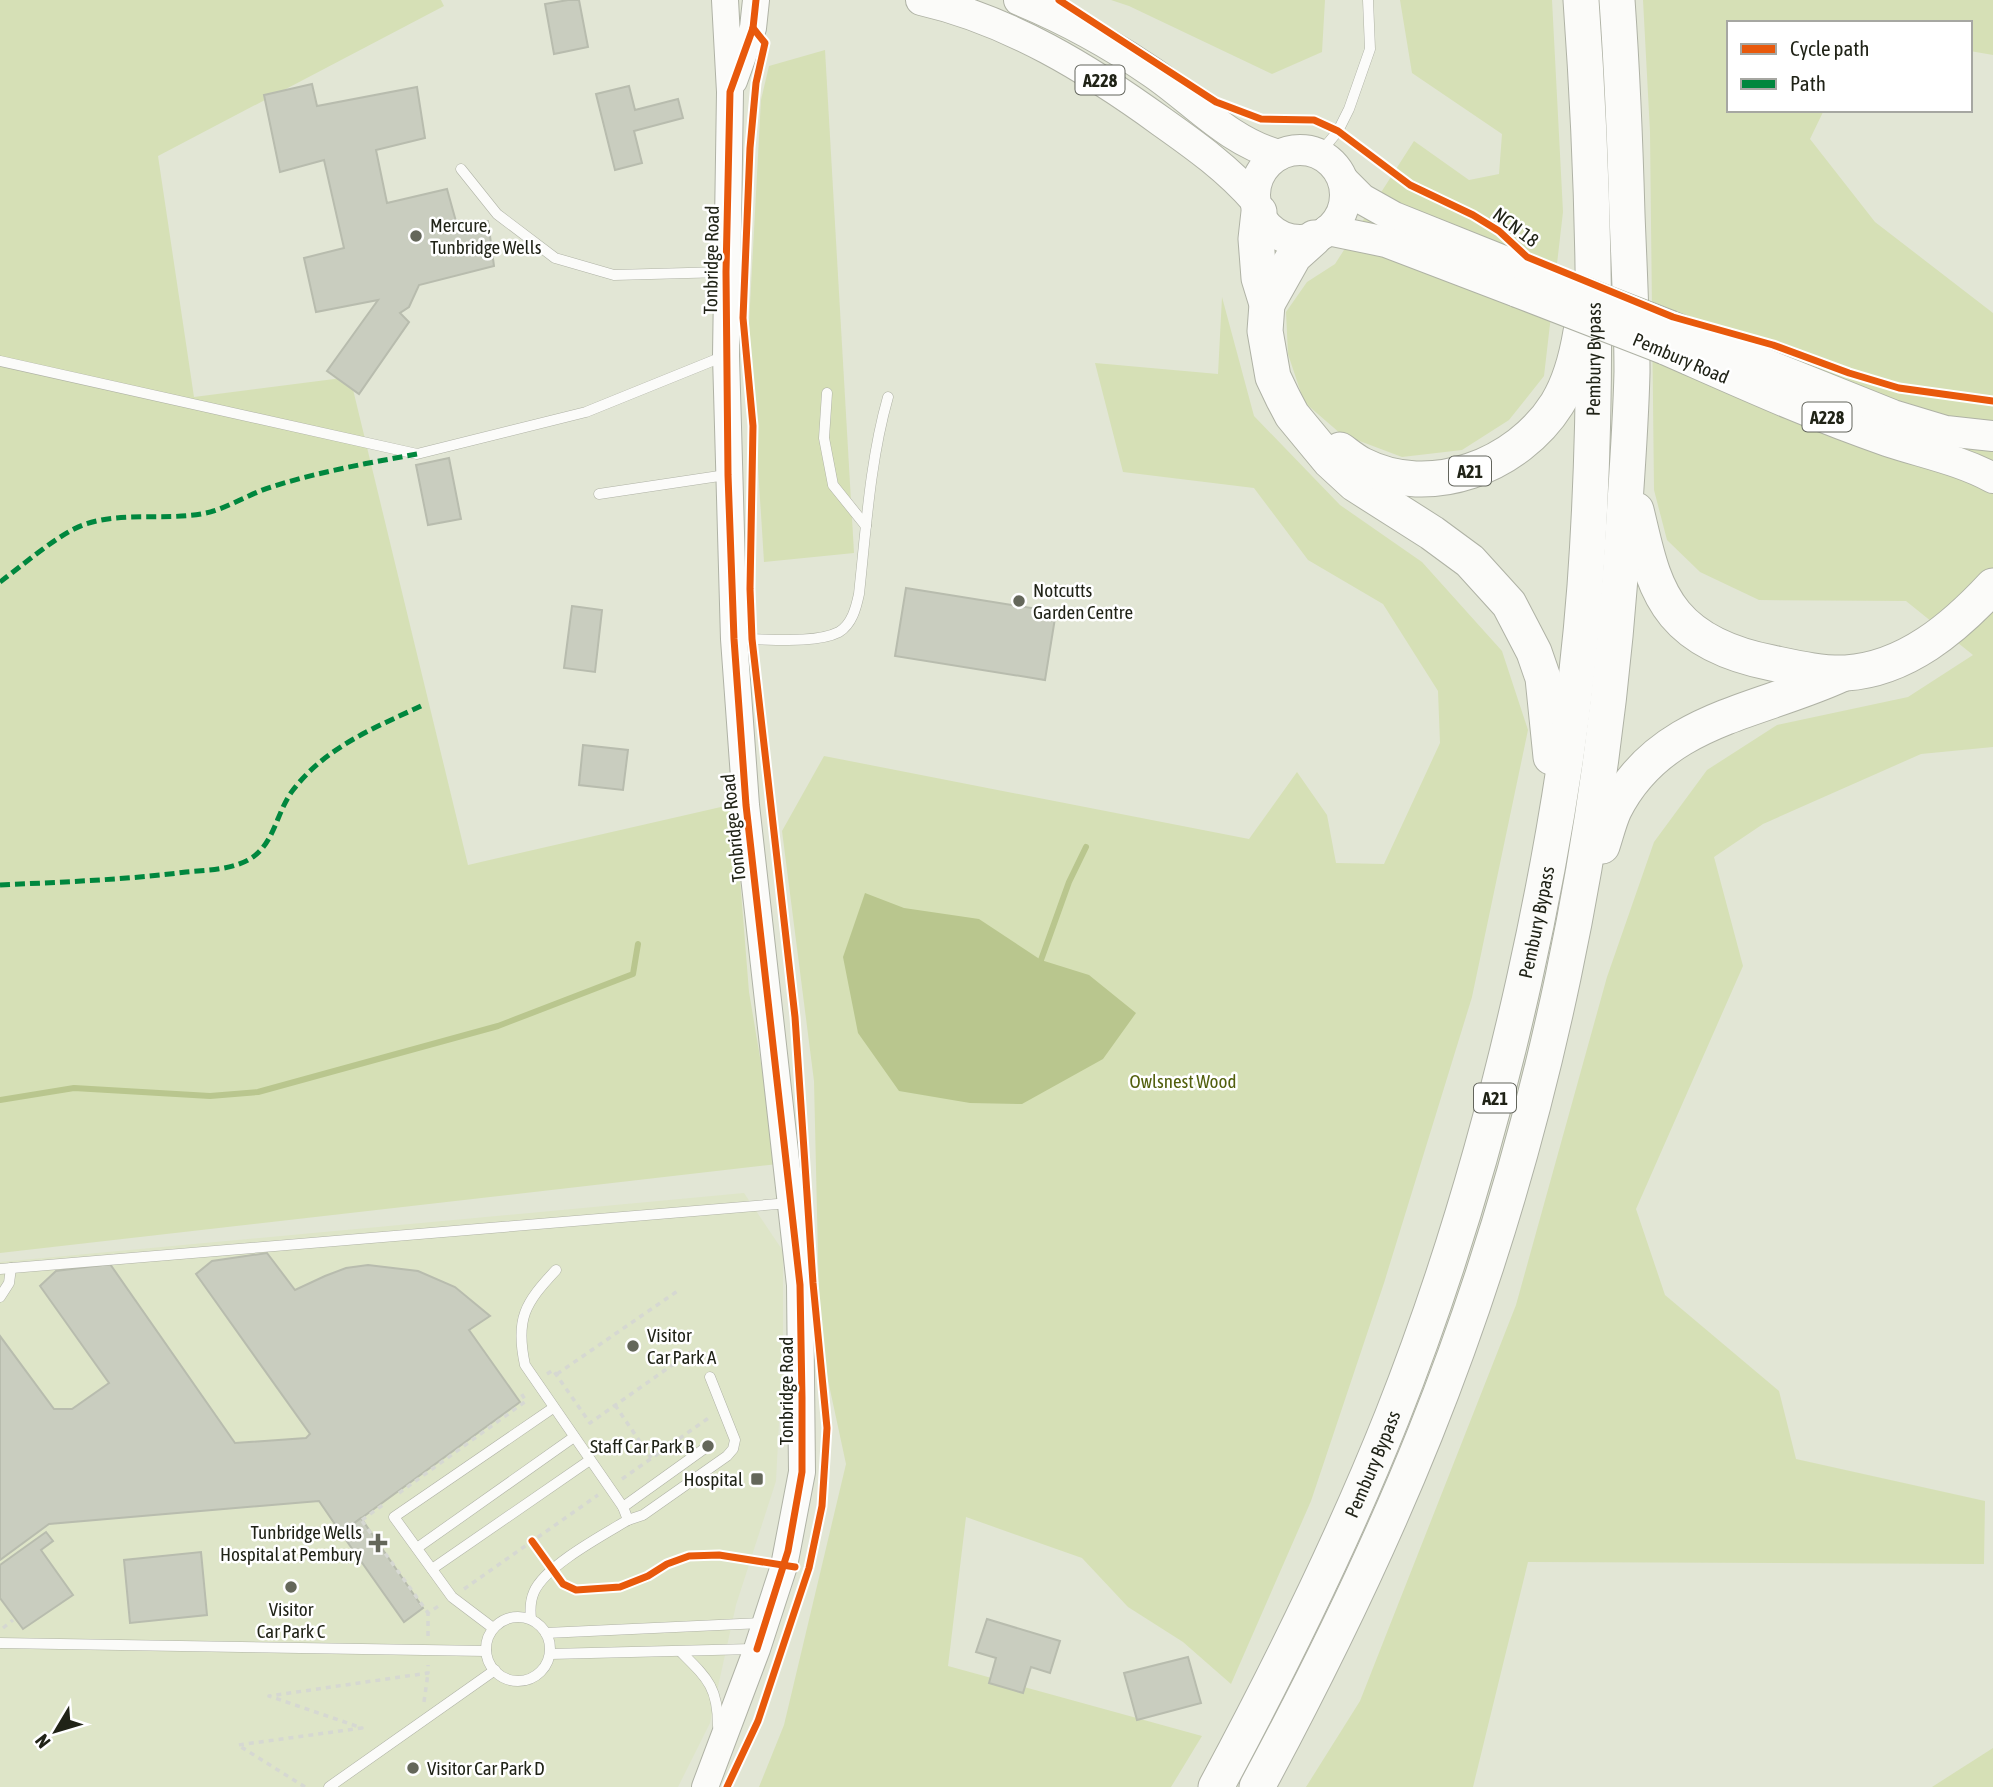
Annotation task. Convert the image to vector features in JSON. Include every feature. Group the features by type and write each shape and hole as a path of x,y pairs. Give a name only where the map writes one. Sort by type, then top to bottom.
{"highway":[{"name":"Pembury Bypass","path":"1216,1787 1281,1665 1336,1552 1393,1414 1440,1287 1508,1052 1544,889 1575,686 1585,587 1594,362 1593,265 1581,0"},
{"name":"Pembury Bypass","path":"1257,1787 1313,1684 1369,1566 1426,1432 1472,1305 1511,1182 1544,1060 1579,898 1609,698 1620,590 1632,372 1623,94 1617,0"},
{"name":"A21","path":"1257,206 1259,278 1267,304 1265,331 1272,377 1292,415 1330,461 1355,484 1432,533 1470,561 1493,583 1509,604 1534,652 1543,678 1555,823"},
{"name":"A21","path":"1267,304 1294,256 1321,234"},
{"name":"A21","path":"1312,436 1339,449 1363,466 1396,477 1418,480 1459,475 1481,468 1502,456 1530,434 1557,403 1578,350 1593,265"},
{"name":"A21","path":"1627,475 1647,561 1674,613 1694,632 1725,650 1755,660 1807,670 1845,673 1870,669 1901,658 1943,633 1991,585"},
{"name":"A21","path":"1579,898 1622,796 1643,768 1661,751 1703,725 1810,689 1845,673"}],"main road":[{"name":"A228","path":"921,0 995,23 1045,47 1130,99 1235,177 1257,206"},
{"name":"A228","path":"1019,0 1042,9 1153,73 1239,139 1260,150 1279,155"},
{"path":"1292,150 1319,154 1334,164 1343,180 1343,208 1337,220 1321,234 1297,239 1282,235 1268,226 1257,206 1256,186 1260,174 1268,163 1292,150"},
{"name":"Pembury Road","path":"1343,180 1362,199 1520,280 1667,338 1893,415 1946,430 1993,436"},
{"name":"Pembury Road","path":"1321,234 1386,242 1520,280"},
{"name":"Pembury Road","path":"1667,338 1777,398 1887,440 1951,459 1993,478"}],"street":[{"name":"Tonbridge Road","path":"705,1787 757,1649 788,1551 802,1472 800,1284 746,805 734,639 726,356 730,92 725,0"},
{"name":"Tonbridge Road","path":"730,92 753,28 756,0"}],"lane":[{"path":"1319,154 1338,131 1370,49 1368,0"},
{"path":"461,169 497,214 555,258 614,275 726,272"},
{"path":"0,361 417,454 586,412 726,356"},
{"path":"827,393 824,438 832,485 866,526"},
{"path":"734,639 809,639 839,631 848,623 855,611 881,420 888,397"},
{"path":"599,494 728,475"},
{"path":"0,1297 9,1283 5,1268 791,1203"},
{"path":"556,1270 530,1297 522,1318 520,1345 524,1365 610,1487 628,1520"},
{"path":"531,1619 530,1607 535,1590 554,1569 628,1520 643,1515 733,1449 734,1440 710,1377"},
{"path":"493,1628 452,1597 394,1517 553,1408"},
{"path":"417,1548 574,1437"},
{"path":"623,1507 708,1446"},
{"path":"432,1569 590,1460"},
{"path":"511,1617 531,1619 546,1633 550,1654 545,1666 530,1678 511,1680 495,1670 486,1651 493,1628 511,1617"},
{"path":"546,1633 765,1623"},
{"path":"0,1643 486,1651"},
{"path":"550,1654 757,1649"},
{"path":"681,1652 702,1673 713,1689 718,1710 719,1752"},
{"path":"329,1787 495,1670"}],"path":[{"path":"557,1374 679,1290"},
{"path":"395,1496 526,1401 521,1393 554,1370 590,1423 695,1349"},
{"path":"615,1405 651,1458"},
{"path":"428,1614 723,1408"},
{"path":"384,1504 361,1519 428,1614 428,1672 424,1707"},
{"path":"532,1541 554,1569"},
{"path":"305,1787 238,1745 362,1728 269,1696 428,1672"}],"shaded area":[{"path":"865,893 904,908 979,919 1041,960 1089,975 1136,1013 1103,1059 1022,1104 970,1103 899,1091 858,1033 843,957"},
{"name":"Tunbridge Wells Hospital at Pembury","path":"744,1193 783,1251 783,1345 776,1481 736,1605 710,1723 678,1787 0,1787 0,1262"}],"green space":[{"path":"0,0 441,0 444,6 158,156 194,397 350,377 468,865 734,804 749,992 778,1164 0,1253"},
{"path":"1111,0 1325,0 1322,52 1272,74"},
{"path":"1400,0 1552,0 1563,212 1544,376 1509,420 1462,450 1402,457 1341,434 1304,402 1288,354 1286,312 1307,282 1335,264 1414,141 1469,180 1499,174 1502,134 1412,73"},
{"path":"1643,0 1993,0 1993,55 1972,51 1972,21 1727,21 1727,112 1823,112 1810,139 1875,222 1993,313 1993,747 1921,754 1763,824 1714,857 1743,966 1636,1209 1665,1295 1779,1391 1796,1459 1985,1501 1984,1564 1528,1562 1473,1787 1306,1787 1360,1701 1516,1305 1607,977 1654,842 1707,770 1777,725 1908,697 1973,655 1906,601 1759,600 1700,572 1667,540 1654,490 1650,132"},
{"path":"825,50 854,553 764,562 749,324 761,100 769,66"},
{"name":"Owlsnest Wood","path":"1222,297 1254,416 1340,505 1422,562 1502,651 1528,730 1472,997 1384,1283 1311,1501 1231,1684 1183,1642 1128,1607 1082,1558 966,1517 948,1666 1202,1736 1171,1787 759,1787 784,1725 846,1464 820,1343 814,1081 782,831 824,756 1249,839 1297,772 1327,815 1336,863 1384,864 1440,743 1438,691 1383,604 1308,560 1254,488 1123,472 1095,363 1218,374"},
{"path":"1993,1748 1993,1787 1932,1787"}],"building":[{"path":"579,0 588,47 554,54 545,4"},
{"name":"Mercure, Tunbridge Wells","path":"312,84 317,106 417,87 425,138 376,150 387,203 447,189 457,225 488,221 494,266 419,285 409,307 400,313 409,322 359,394 327,371 378,300 316,312 304,258 344,248 324,160 280,172 264,95"},
{"path":"629,86 635,110 678,99 683,118 634,131 642,163 615,170 596,94"},
{"path":"449,458 461,519 428,525 416,465"},
{"path":"906,588 1056,612 1045,680 895,656"},
{"path":"572,606 602,610 595,672 564,668"},
{"path":"583,745 628,750 623,790 579,785"},
{"name":"Tunbridge Wells Hospital at Pembury","path":"267,1253 295,1290 346,1268 368,1265 418,1271 455,1287 490,1316 469,1330 520,1402 341,1533 319,1501 49,1524 0,1560 0,1336 54,1409 72,1409 109,1383 40,1286 56,1271 110,1264 235,1443 306,1438 310,1434 196,1274 212,1261"},
{"path":"361,1518 423,1608 404,1622 341,1533"},
{"path":"46,1532 53,1541 41,1550 73,1595 23,1629 0,1598 0,1565"},
{"path":"201,1552 207,1615 130,1623 124,1560"},
{"path":"987,1619 1060,1641 1050,1673 1031,1667 1023,1693 989,1683 996,1658 976,1652"},
{"path":"1188,1657 1201,1703 1137,1720 1124,1673"}],"waterway":[{"path":"1041,960 1069,882 1086,847"},
{"path":"0,1100 74,1088 210,1096 258,1092 498,1026 633,974 638,944"}],"marked path":[{"path":"0,582 55,540 89,523 105,519 206,513 289,482 343,468 417,454"},
{"path":"0,885 140,877 238,865 253,857 266,843 293,790 320,762 352,740 421,706"}],"cycle path":[{"path":"756,0 753,28 730,92 726,272 728,475 734,639 746,805 800,1285 802,1398 802,1472 788,1551 757,1649"},
{"name":"NCN 18","path":"1059,0 1216,102 1261,119 1314,120 1338,131 1410,185 1473,215 1499,231 1527,257 1673,317 1773,345 1849,373 1899,388 1993,401"},
{"path":"727,1787 758,1721 809,1568 822,1506 827,1428 813,1283 795,1017 752,639 750,589 753,426 743,318 750,148 756,83 765,43 753,28"},
{"path":"532,1541 563,1584 576,1590 620,1587 689,1556 719,1555 795,1567"}],"place":[{"name":"Mercure, Tunbridge Wells","path":"416,236"},
{"name":"Notcutts Garden Centre","path":"1019,601"},
{"name":"Visitor Car Park A","path":"633,1346"},
{"name":"Staff Car Park B","path":"708,1446"},
{"name":"Hospital","path":"757,1479"},
{"name":"Tunbridge Wells Hospital at Pembury","path":"378,1543"},
{"name":"Visitor Car Park C","path":"291,1587"},
{"name":"Visitor Car Park D","path":"413,1768"}]}
